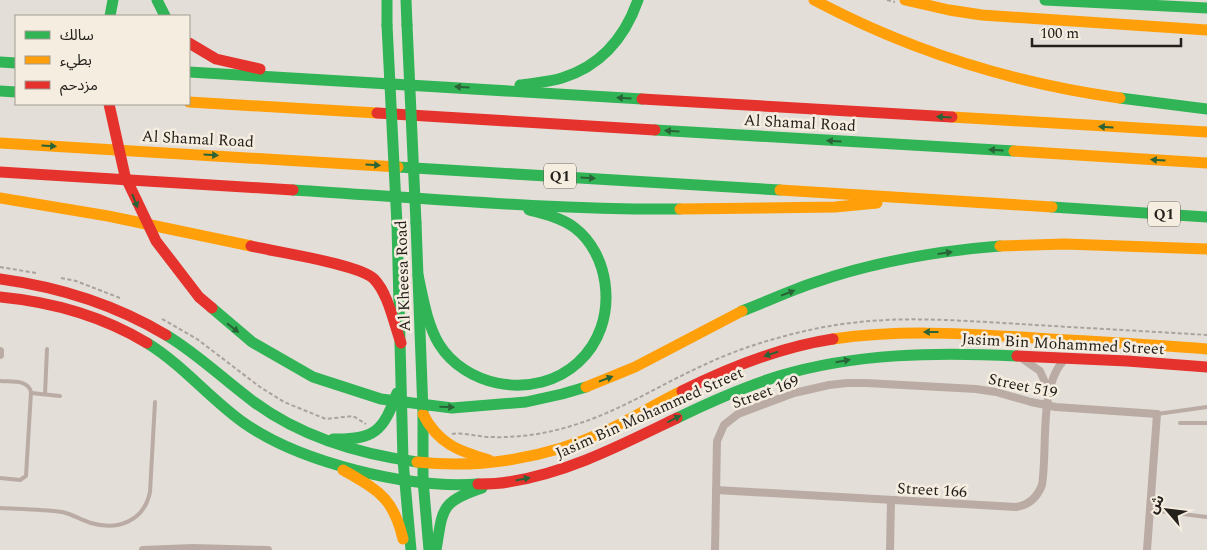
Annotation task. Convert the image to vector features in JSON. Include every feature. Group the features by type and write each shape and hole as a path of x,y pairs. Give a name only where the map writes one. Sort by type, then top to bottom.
{"main road":[{"path":"110,15 113,0"},
{"path":"157,0 165,15"},
{"path":"387,0 401,343 402,460 409,550"},
{"name":"Al Kheesa Road","path":"406,0 418,276 422,480 429,550"},
{"path":"493,89 563,78 586,69 597,62 618,42 629,24 638,0"},
{"path":"814,0 870,28 931,52 990,72 1050,86 1125,99 1207,109"},
{"path":"906,0 982,15 1207,30"},
{"path":"1045,0 1177,3 1207,8"},
{"path":"190,44 216,59 297,78"},
{"path":"0,62 15,63"},
{"path":"190,72 1207,132"},
{"path":"0,91 15,92"},
{"name":"Al Shamal Road","path":"190,102 1207,163"},
{"path":"109,105 118,151 136,206 158,247 191,290 232,328 260,348 303,372 353,392 392,401 427,406 459,408 525,403 580,388 620,374 742,311 813,284 862,269 944,253 1018,245 1207,249"},
{"name":"Al Shamal Road","path":"0,142 1207,217"},
{"path":"0,172 496,203 641,209 827,207 869,205 881,203 892,198"},
{"path":"0,198 118,218 352,268 373,278 383,291 401,343"},
{"path":"418,276 436,338 448,356 463,369 479,379 497,385 512,387 530,386 550,381 573,369 591,350 602,327 608,303 606,284 599,260 587,239 574,227 562,220 542,213 496,203"},
{"name":"Jasim Bin Mohammed Street","path":"0,279 63,290 92,299 128,314 188,349 240,393 265,411 292,426 361,452 422,462 463,464 497,462 569,446 615,426 685,389 735,366 776,352 840,338 892,333 946,332 1207,349"},
{"name":"Jasim Bin Mohammed Street","path":"0,297 26,300 81,312 131,334 164,354 228,411 255,430 300,453 367,472 463,485 494,484 542,475 573,465 727,394 798,370 848,360 897,354 1017,355 1207,366"},
{"path":"320,438 354,440 376,432 389,416 402,377"},
{"path":"422,412 429,426 442,441 463,452 497,462"},
{"path":"331,463 375,489 386,498 397,515 409,550"},
{"path":"436,550 441,518 449,504 464,494 494,484"}],"street":[{"path":"1017,355 1040,372 1049,390"},
{"name":"Street 166","path":"716,490 1016,507 1028,504 1037,496 1042,485 1049,390 1057,368 1066,358"},
{"name":"Street 169","path":"715,550 718,435 732,417 777,399 811,389 847,383 884,384"},
{"name":"Street 519","path":"884,384 986,390 1048,406 1157,414"},
{"path":"1147,550 1157,414"},
{"path":"890,550 891,500"},
{"path":"142,550 193,548 268,550"}],"lane":[{"path":"44,394 47,349"},
{"path":"0,381 26,383 30,386 31,393 26,476 20,480 0,478"},
{"path":"31,393 60,396"},
{"path":"0,508 60,512 93,524 106,526 124,524 135,518 146,504 150,492 155,402"},
{"path":"1157,414 1207,407"},
{"path":"1180,423 1207,423"},
{"path":"1150,510 1207,517"}],"traffic: fast":[{"path":"110,15 113,0"},
{"path":"157,0 164,15"},
{"path":"387,0 387,25"},
{"path":"406,0 407,25"},
{"path":"520,85 562,78 589,66 600,58 619,38 638,0"},
{"path":"1045,0 1207,8"},
{"path":"387,25 397,225"},
{"path":"407,25 416,223"},
{"path":"0,62 15,63"},
{"path":"190,72 642,99"},
{"path":"0,91 15,92"},
{"path":"1120,98 1207,109"},
{"path":"655,130 1014,151"},
{"path":"398,167 780,190"},
{"path":"293,190 535,206 680,209"},
{"path":"1052,207 1207,217"},
{"path":"418,275 431,328 444,351 464,370 488,381 520,385 542,382 562,374 578,362 592,347 601,328 606,306 604,275 595,252 581,233 559,219 529,210"},
{"path":"416,223 423,412 423,480 429,550"},
{"path":"397,225 403,460 411,550"},
{"path":"742,311 804,286 882,263 929,254 1000,246"},
{"path":"212,308 252,342 313,377 381,399 452,408 526,402 586,387"},
{"path":"166,335 189,350 254,402 291,425 352,449 417,462"},
{"path":"147,343 173,361 244,423 295,450 356,470 389,477 420,482 478,484"},
{"path":"677,418 727,395 766,380 808,368 896,356 957,354 1017,356"},
{"path":"333,439 359,438 376,431 387,416 397,393"},
{"path":"436,550 445,509 458,498 482,488"}],"traffic: slow":[{"path":"814,0 887,35 962,62 1040,84 1120,98"},
{"path":"905,0 982,15 1207,30"},
{"path":"190,102 377,113"},
{"path":"952,117 1207,132"},
{"path":"0,143 398,167"},
{"path":"1014,151 1207,163"},
{"path":"780,190 1052,207"},
{"path":"0,198 108,216 251,246"},
{"path":"680,209 835,207 877,203"},
{"path":"1000,246 1065,244 1207,249"},
{"path":"586,387 635,367 742,311"},
{"path":"833,339 880,334 950,334 1207,349"},
{"path":"417,462 441,464 489,462 536,455 559,449 604,432 682,391"},
{"path":"423,414 435,433 450,445 489,460"},
{"path":"343,470 383,497 394,513 403,539"}],"traffic: jam":[{"path":"190,44 216,59 260,69"},
{"path":"642,99 952,117"},
{"path":"109,105 125,176 156,241 199,297 212,308"},
{"path":"377,113 655,130"},
{"path":"0,172 293,190"},
{"path":"251,246 352,268 374,279 387,300 401,343"},
{"path":"0,279 22,282 86,298 126,314 166,335"},
{"path":"0,297 39,302 76,312 112,325 147,343"},
{"path":"682,391 756,359 794,347 833,339"},
{"path":"1017,356 1207,367"},
{"path":"478,484 504,483 530,478 574,465 677,418"}]}
